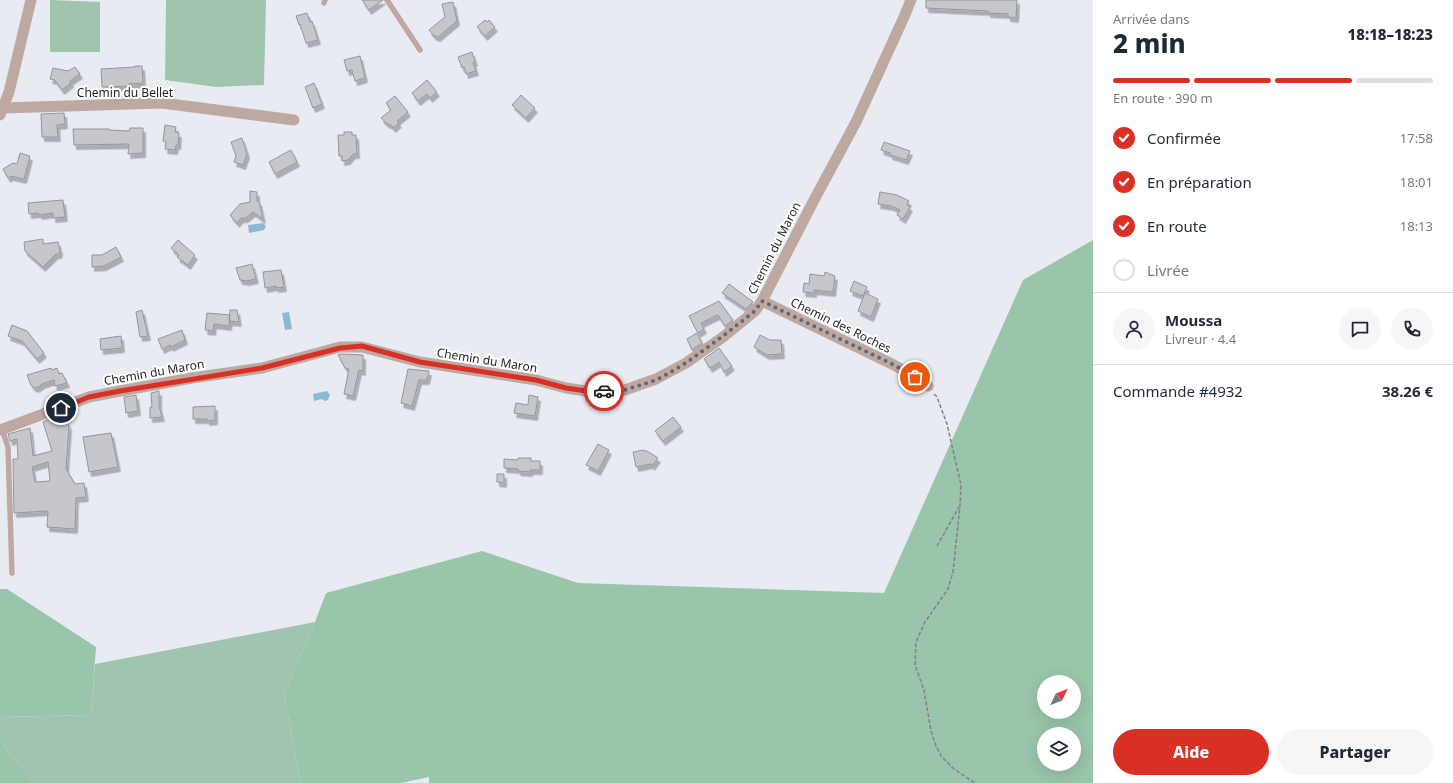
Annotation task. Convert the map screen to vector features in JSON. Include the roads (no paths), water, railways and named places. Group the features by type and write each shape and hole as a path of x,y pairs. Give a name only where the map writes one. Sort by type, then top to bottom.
{"street":[{"path":"2,112 9,92 31,0"},
{"name":"Chemin du Maron","path":"1,429 89,397 262,368 340,348 362,346 420,362 528,378 566,388 593,392 625,390 656,380 686,363 723,336 755,311 762,301 856,122 911,0"},
{"name":"Chemin du Bellet","path":"2,112 162,103 294,120"},
{"name":"Chemin des Roches","path":"762,301 892,364 928,386"}],"lane":[{"path":"387,0 420,50"},
{"path":"1,429 8,447 12,574"}],"water":[{"path":"263,223 266,226 264,230 249,233 248,225"},
{"path":"289,312 292,329 285,330 282,313"},
{"path":"327,391 330,395 328,400 325,401 322,399 314,401 313,394"}]}
